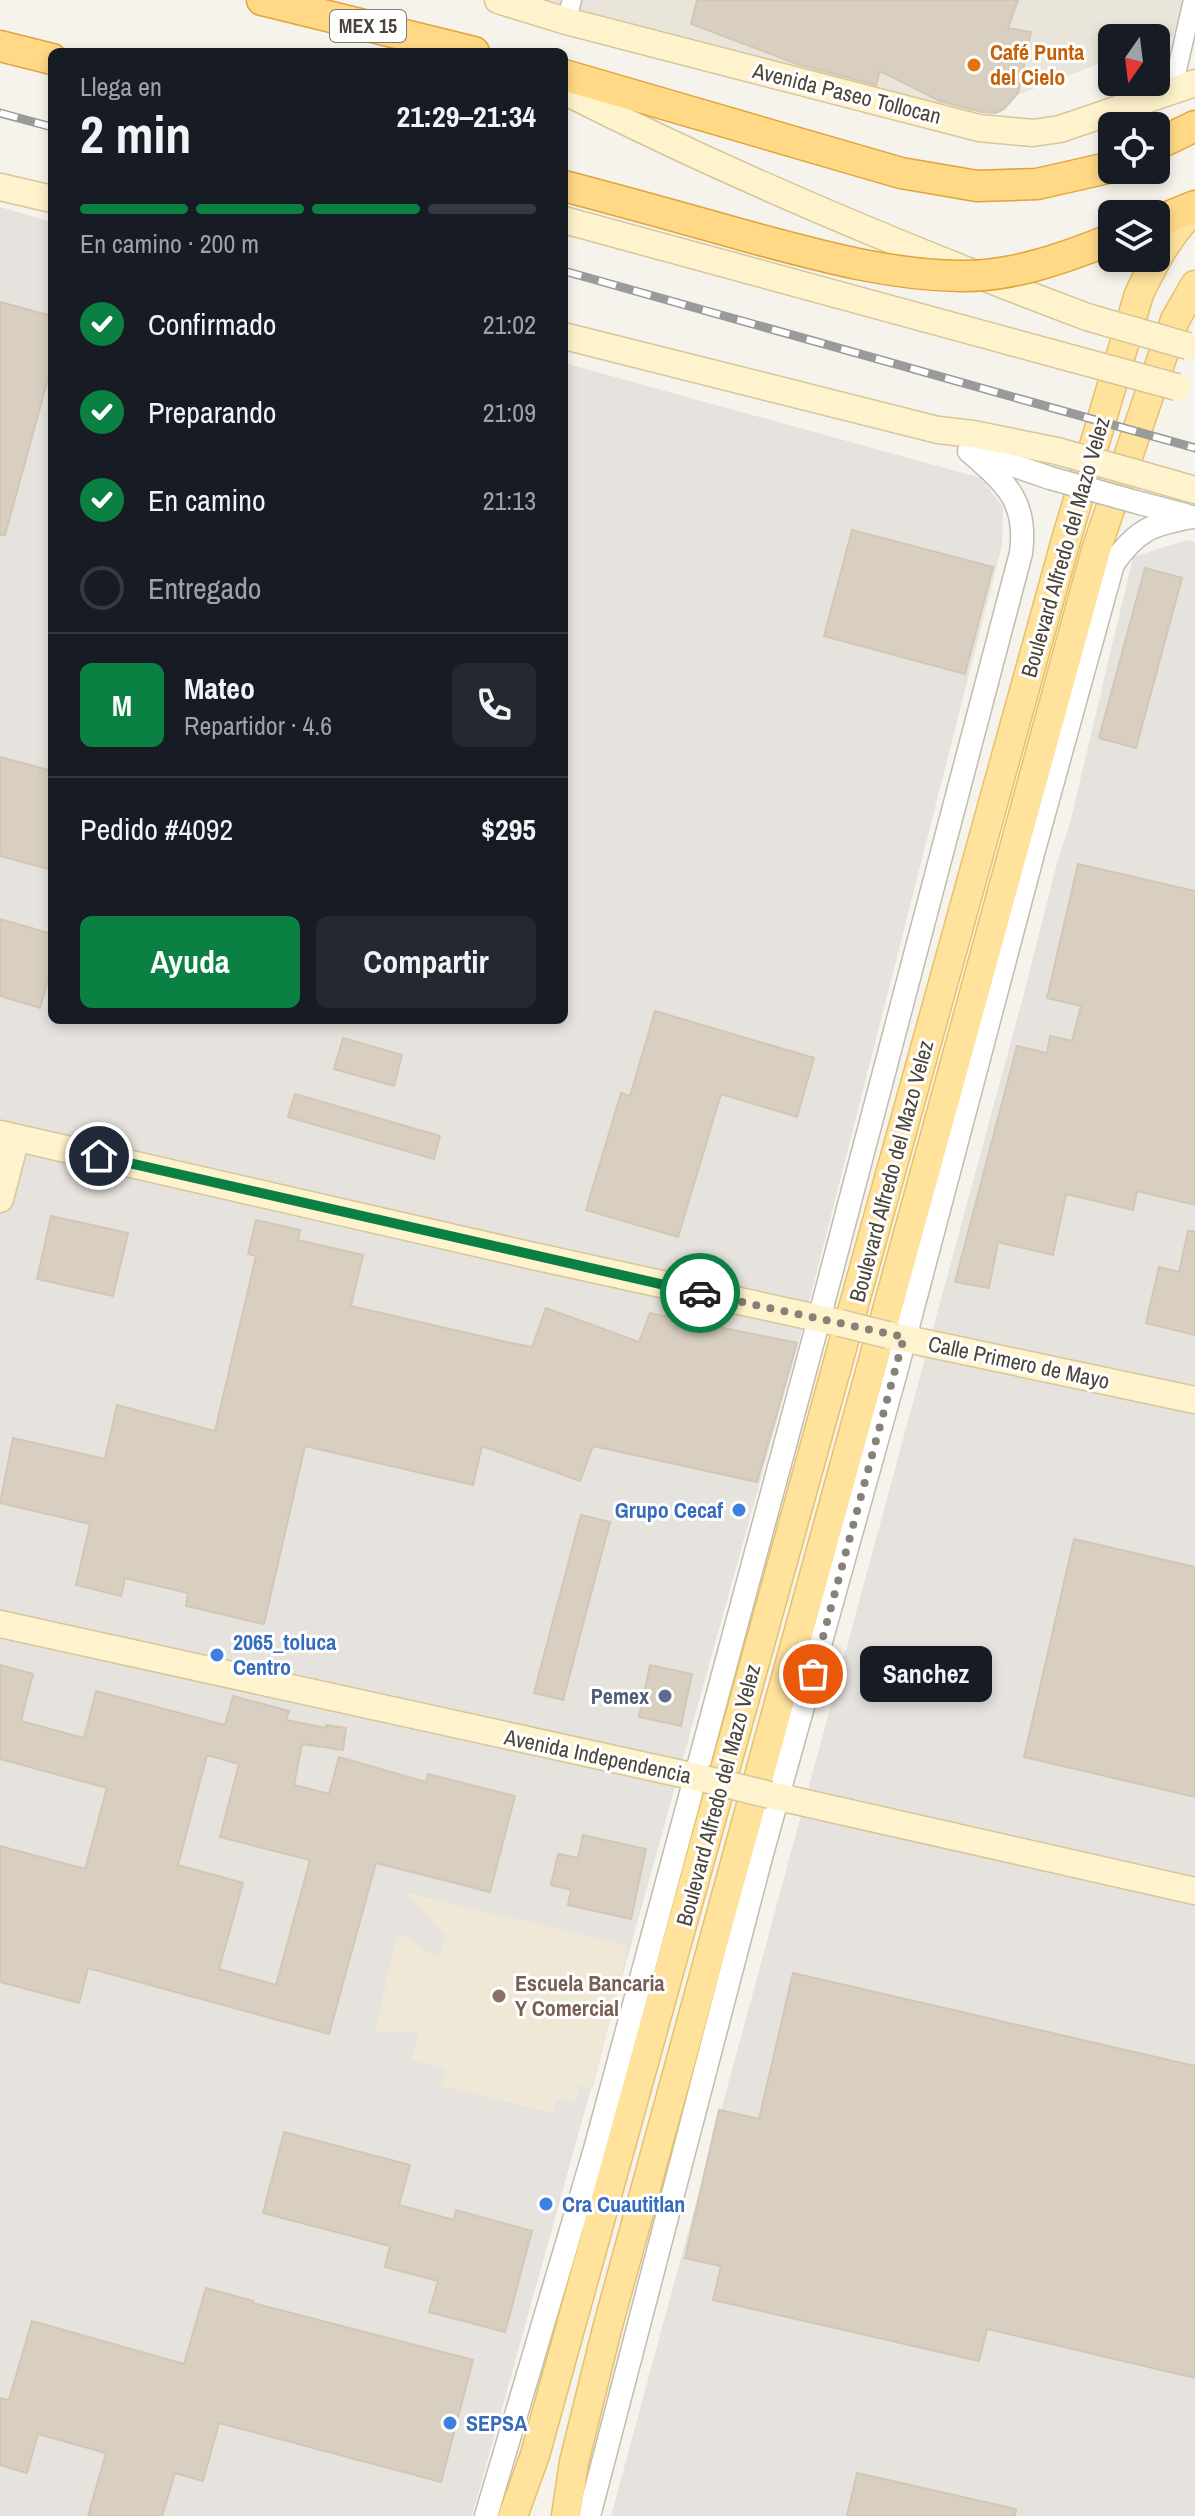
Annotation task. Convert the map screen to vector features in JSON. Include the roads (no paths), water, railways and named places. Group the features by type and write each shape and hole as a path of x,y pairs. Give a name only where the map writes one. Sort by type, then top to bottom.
{"highway":[{"name":"MEX 15","path":"262,0 458,48"},
{"path":"0,46 48,58"},
{"path":"568,76 901,173 977,186 1037,184 1098,170"},
{"path":"1170,138 1195,126"},
{"path":"568,187 842,261 902,272 962,276 1018,270 1098,245"},
{"path":"1170,217 1195,208"}],"main road":[{"name":"Avenida Paseo Tollocan","path":"498,0 569,10 979,128 1033,133 1060,129 1184,88"},
{"path":"568,93 628,124 799,200 1000,285 1087,317 1191,347"},
{"path":"0,187 48,198"},
{"name":"Boulevard Alfredo del Mazo Velez","path":"513,2516 535,2455 1066,540 1139,294 1155,260 1195,208"},
{"path":"568,221 1186,390"},
{"name":"Boulevard Alfredo del Mazo Velez","path":"566,2516 574,2462 607,2329 1096,550 1175,320 1195,285"},
{"path":"568,337 938,430 1057,451 1195,490"},
{"path":"0,1199 8,1136"},
{"name":"Calle Primero de Mayo","path":"8,1136 896,1336 1195,1400"},
{"name":"Avenida Independencia","path":"0,1624 1195,1891"}],"street":[{"path":"1184,88 1193,0"},
{"path":"938,430 969,451 1050,478 1194,517"},
{"name":"Boulevard Alfredo del Mazo Velez","path":"486,2516 595,2149 829,1321 1021,553 1023,526 1015,500 996,473 969,451"},
{"path":"589,2516 760,1861 774,1796 896,1372 896,1336 1113,564 1142,531 1165,521 1194,517"}],"railway":[{"path":"0,113 48,126"},
{"path":"568,272 1195,448"}],"place":[{"name":"Café Punta del Cielo","path":"974,65"},
{"name":"Grupo Cecaf","path":"739,1510"},
{"name":"2065_toluca Centro","path":"217,1655"},
{"name":"Sanchez","path":"813,1674"},
{"name":"Pemex","path":"665,1696"},
{"name":"Escuela Bancaria Y Comercial","path":"499,1996"},
{"name":"Cra Cuautitlan","path":"546,2204"},
{"name":"SEPSA","path":"450,2423"}]}
